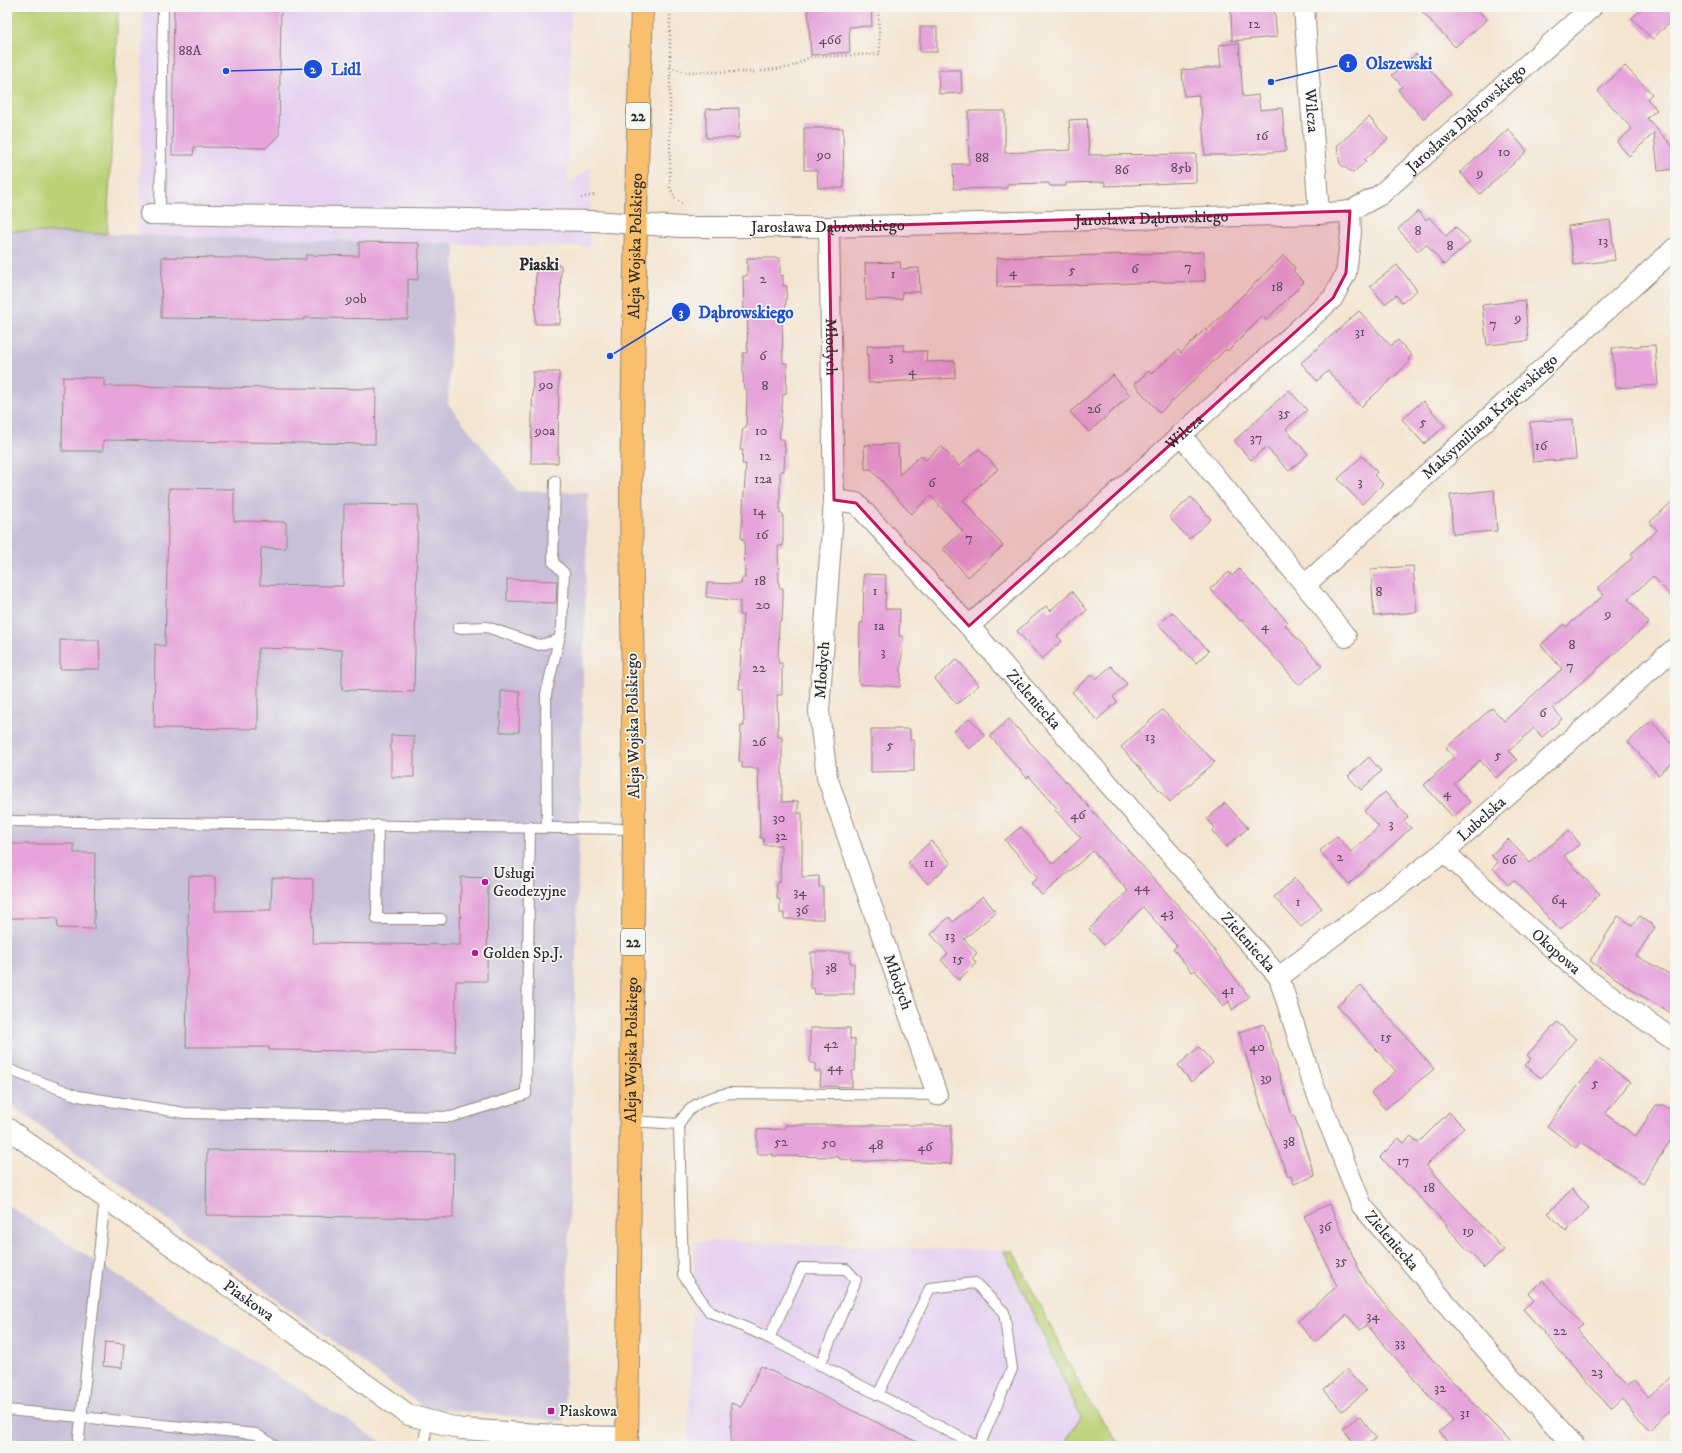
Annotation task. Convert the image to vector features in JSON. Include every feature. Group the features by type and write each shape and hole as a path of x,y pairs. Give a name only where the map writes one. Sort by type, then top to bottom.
{"main road":[{"name":"Aleja Wojska Polskiego","path":"627,1442 634,829 631,483 642,7"}],"street":[{"name":"Wilcza","path":"1304,7 1319,214"},
{"name":"Jarosława Dąbrowskiego","path":"155,214 586,221 682,227 829,227 1350,212 1380,195 1592,7"},
{"name":"Wilcza","path":"969,626 1180,434 1333,298 1346,273 1351,233 1350,212"},
{"name":"Młodych","path":"829,227 834,500 819,711 827,777 937,1094"},
{"name":"Maksymiliana Krajewskiego","path":"1304,584 1675,248"},
{"path":"1180,434 1346,637"},
{"name":"Zieleniecka","path":"834,500 856,503 969,626 1279,977 1310,1076 1362,1206 1509,1376 1574,1446"},
{"name":"Lubelska","path":"1279,977 1444,852 1675,648"},
{"name":"Okopowa","path":"1444,852 1587,979 1675,1042"},
{"name":"Piaskowa","path":"7,1128 409,1415 461,1429 572,1436 627,1442"}],"lane":[{"path":"155,214 163,7"},
{"path":"547,827 546,694 562,627 564,573 553,562 555,481"},
{"path":"458,628 487,627 539,645 559,640"},
{"path":"7,821 634,829"},
{"path":"378,825 377,919 441,919"},
{"path":"7,1069 78,1096 185,1113 451,1117 526,1094 530,827"},
{"path":"878,1395 930,1288 975,1283 1004,1312 1012,1369 978,1446 878,1395 769,1338 710,1312 683,1275 679,1124 686,1112 709,1097 730,1093 937,1094"},
{"path":"631,1121 679,1124"},
{"path":"78,1446 105,1199"},
{"path":"769,1338 802,1268 846,1269 856,1280 820,1365"},
{"path":"7,1410 256,1434 275,1446"},
{"path":"424,1446 427,1420"}],"path":[{"path":"670,7 670,188 675,198 683,204 682,227"},
{"path":"670,67 684,72 754,72 791,67 810,57 880,54 878,7"}],"highlighted area":[{"path":"1350,211 1346,273 1333,298 969,626 856,503 834,500 829,227"}],"shaded area":[{"path":"143,7 571,7 568,184 591,167 590,247 139,239"},
{"path":"7,231 455,244 448,404 518,491 588,492 564,1421 425,1408 7,1102"},
{"path":"7,1205 388,1446 7,1446"},
{"path":"695,1241 1004,1251 1081,1417 1067,1439 1077,1446 688,1446"}],"green space":[{"path":"7,7 118,7 107,234 7,231"},
{"path":"1004,1251 1013,1251 1085,1396 1121,1446 1077,1446 1067,1439 1081,1417"}],"building":[{"path":"174,7 281,7 279,135 266,148 194,147 193,155 172,155"},
{"path":"808,7 871,7 872,26 849,27 850,52 811,55"},
{"path":"1248,7 1274,7 1277,37 1232,41 1231,10"},
{"path":"1418,7 1476,7 1487,20 1455,47"},
{"path":"1644,7 1675,7 1675,18 1652,39 1632,18"},
{"path":"920,27 937,27 937,52 920,52"},
{"path":"1239,43 1243,97 1258,95 1260,110 1282,108 1286,151 1236,155 1205,155 1199,95 1184,96 1182,70 1221,67 1219,45"},
{"path":"1416,54 1451,93 1423,119 1398,90 1402,86 1392,75"},
{"path":"1625,66 1652,94 1647,99 1657,110 1647,118 1675,149 1675,169 1658,171 1654,133 1629,156 1617,142 1632,129 1598,91"},
{"path":"938,70 961,70 962,93 939,94"},
{"path":"739,108 739,138 706,138 706,109"},
{"path":"968,111 1005,111 1005,153 1071,150 1069,120 1087,119 1089,155 1196,154 1196,182 1105,186 1105,182 1066,183 1066,186 1050,186 1049,183 1007,184 1007,188 954,189 953,164 969,164"},
{"path":"1369,117 1388,139 1364,160 1366,161 1353,173 1340,164 1337,146"},
{"path":"804,128 843,128 844,188 818,188 817,170 804,170"},
{"path":"1508,129 1527,151 1480,194 1460,172"},
{"path":"1418,211 1426,220 1429,217 1446,236 1456,227 1470,242 1444,265 1426,244 1418,251 1398,229"},
{"path":"1610,220 1615,260 1574,265 1568,226"},
{"path":"359,242 419,243 418,280 408,279 408,319 304,318 304,320 161,318 162,257 306,259 306,255 359,256"},
{"path":"1204,252 1205,281 997,287 997,258"},
{"path":"1284,255 1295,268 1293,271 1304,282 1266,320 1263,316 1228,351 1226,349 1160,413 1134,384 1149,371 1151,374 1178,350 1181,353 1206,328 1206,331"},
{"path":"747,258 780,258 780,276 783,275 783,286 787,286 785,317 782,317 783,363 787,363 786,394 783,395 779,439 784,439 785,449 784,471 780,471 780,514 783,514 783,546 778,546 779,588 783,588 783,598 782,621 779,621 778,663 782,663 782,695 777,695 778,737 782,737 782,802 798,801 798,813 802,813 802,877 819,876 819,887 823,887 823,919 784,919 784,913 780,913 780,899 777,899 777,882 780,882 781,845 764,845 763,838 760,838 758,768 742,768 742,762 739,762 741,726 744,726 743,689 739,689 743,615 740,615 740,601 706,597 707,583 741,584 742,578 745,578 744,539 741,539 746,464 742,464 743,450 740,450 743,428 746,428 747,389 744,389 743,353 747,353 748,313 744,313 743,276 747,276"},
{"path":"900,262 901,269 919,268 920,292 902,292 902,299 866,300 865,263"},
{"path":"536,265 561,265 560,324 535,324"},
{"path":"1397,265 1417,290 1402,303 1396,295 1385,304 1370,286"},
{"path":"1525,300 1528,341 1487,345 1482,305"},
{"path":"1359,311 1391,346 1398,340 1412,356 1408,359 1410,362 1361,407 1328,371 1317,381 1301,363"},
{"path":"904,345 904,351 927,351 926,362 955,361 955,378 869,383 867,346"},
{"path":"1655,345 1658,385 1616,388 1612,348"},
{"path":"533,372 559,372 558,463 531,463"},
{"path":"1113,375 1130,395 1089,432 1070,412"},
{"path":"63,377 104,378 104,386 376,389 375,444 103,440 103,451 62,451"},
{"path":"1289,390 1307,410 1286,429 1308,454 1289,471 1266,447 1251,460 1234,441"},
{"path":"1423,401 1445,426 1424,444 1402,419"},
{"path":"1573,419 1576,459 1533,462 1530,422"},
{"path":"898,444 899,475 921,455 926,460 941,446 959,466 979,449 998,469 963,500 1003,546 968,577 943,549 963,531 931,496 911,514 871,469 865,469 864,445"},
{"path":"1362,456 1377,472 1374,475 1383,484 1362,504 1338,479"},
{"path":"169,488 234,489 234,521 286,522 286,548 261,548 260,585 343,586 344,504 418,505 414,692 342,690 342,650 258,648 258,729 154,728 155,644 165,646"},
{"path":"1494,490 1497,531 1453,534 1450,495"},
{"path":"1191,497 1211,519 1189,539 1169,517"},
{"path":"1675,499 1675,601 1653,576 1628,599 1649,623 1553,708 1562,719 1542,737 1534,728 1509,751 1517,760 1496,778 1480,760 1454,784 1470,802 1453,817 1424,785 1454,757 1446,748 1492,708 1504,721 1562,669 1541,645 1564,624 1566,627 1604,595 1597,588 1633,557 1631,554 1657,530 1650,522"},
{"path":"1413,566 1417,612 1374,616 1371,569"},
{"path":"1239,569 1288,622 1285,625 1322,666 1299,685 1242,620 1240,621 1210,589 1229,572 1232,576"},
{"path":"864,574 886,575 885,609 900,609 899,636 903,636 900,687 859,684 860,623 863,623"},
{"path":"507,579 557,581 556,603 507,601"},
{"path":"1072,591 1087,610 1057,636 1062,641 1042,659 1017,631 1046,606 1050,611"},
{"path":"1172,612 1209,651 1196,663 1159,625"},
{"path":"60,640 99,640 100,669 60,669"},
{"path":"957,659 979,685 957,704 935,679"},
{"path":"1111,666 1127,684 1113,697 1117,702 1097,720 1072,692 1092,674 1096,679"},
{"path":"501,691 520,691 519,732 500,732"},
{"path":"1162,710 1215,762 1170,802 1121,747"},
{"path":"970,718 985,736 969,749 954,731"},
{"path":"1009,719 1194,923 1249,997 1232,1010 1229,1001 1223,1006 1195,970 1192,972 1173,949 1177,946 1143,907 1104,945 1089,929 1128,891 1093,851 1042,895 1031,883 1038,878 1005,840 1021,827 1053,864 1081,838 1055,810 1057,808 1029,776 1027,778 990,736"},
{"path":"1651,721 1675,748 1675,761 1658,775 1628,742"},
{"path":"871,729 910,729 910,740 914,740 914,771 871,772"},
{"path":"391,735 414,736 414,777 391,777"},
{"path":"1369,757 1381,771 1361,790 1348,776"},
{"path":"1385,792 1408,817 1404,821 1411,828 1349,884 1320,851 1337,836 1351,852 1379,827 1364,811"},
{"path":"1225,803 1248,828 1226,847 1212,831 1215,828 1207,819"},
{"path":"1569,830 1580,844 1564,856 1600,894 1560,930 1514,880 1508,885 1493,868 1498,862 1491,855 1508,839 1530,863"},
{"path":"931,841 951,863 928,884 908,863"},
{"path":"7,844 74,844 74,853 95,853 94,929 58,928 57,918 7,918"},
{"path":"189,876 215,877 215,911 271,910 272,878 313,879 312,943 460,945 461,877 488,878 487,981 456,981 455,1052 269,1050 269,1047 186,1047"},
{"path":"1295,878 1322,908 1301,927 1274,897"},
{"path":"983,896 996,912 964,939 977,953 972,958 976,963 959,980 941,960 948,954 931,934 949,917 953,922"},
{"path":"1618,916 1632,925 1640,916 1655,927 1636,956 1675,977 1675,1015 1642,996 1590,961"},
{"path":"811,952 850,952 850,963 854,963 854,994 815,994 814,988 810,988"},
{"path":"1361,985 1434,1069 1385,1109 1371,1093 1396,1071 1337,1006"},
{"path":"1557,1022 1576,1039 1541,1078 1525,1065 1531,1059 1527,1055"},
{"path":"1264,1024 1292,1116 1294,1115 1315,1176 1294,1184 1291,1176 1288,1177 1262,1110 1239,1032"},
{"path":"810,1028 850,1028 850,1039 855,1039 855,1071 852,1071 852,1087 820,1086 821,1071 815,1071 815,1063 810,1063"},
{"path":"1199,1047 1213,1063 1191,1082 1178,1065"},
{"path":"1599,1059 1630,1082 1605,1114 1636,1136 1656,1105 1663,1105 1675,1113 1675,1133 1643,1183 1581,1142 1576,1148 1547,1126"},
{"path":"1449,1112 1464,1127 1426,1165 1504,1250 1484,1268 1446,1226 1447,1225 1380,1157 1399,1138 1404,1143 1411,1136 1418,1143"},
{"path":"785,1125 951,1125 951,1164 887,1160 852,1162 852,1160 839,1159 839,1157 773,1156 773,1154 757,1154 757,1130 785,1129"},
{"path":"207,1150 454,1153 453,1218 206,1215"},
{"path":"1572,1189 1589,1208 1566,1231 1548,1213"},
{"path":"1329,1204 1365,1282 1436,1364 1514,1446 1452,1446 1439,1432 1453,1420 1420,1386 1367,1325 1360,1330 1347,1315 1315,1342 1297,1322 1337,1286 1304,1216"},
{"path":"1543,1281 1582,1323 1576,1328 1627,1386 1634,1380 1649,1397 1675,1374 1675,1408 1649,1431 1622,1399 1611,1409 1523,1309 1534,1300 1528,1294"},
{"path":"105,1342 124,1344 122,1368 103,1366"},
{"path":"761,1366 925,1446 731,1446 731,1403 741,1407"},
{"path":"1347,1369 1366,1391 1342,1411 1324,1390"},
{"path":"1359,1416 1376,1438 1366,1446 1356,1446 1343,1429"}],"place":[{"name":"Lidl","path":"226,71"},
{"name":"Olszewski","path":"1271,82"},
{"name":"Dąbrowskiego","path":"610,356"},
{"name":"Usługi Geodezyjne","path":"485,882"},
{"name":"Golden Sp.J.","path":"475,953"},
{"name":"Piaskowa","path":"551,1411"}],"district":[{"name":"Piaski","path":"539,265"}]}
